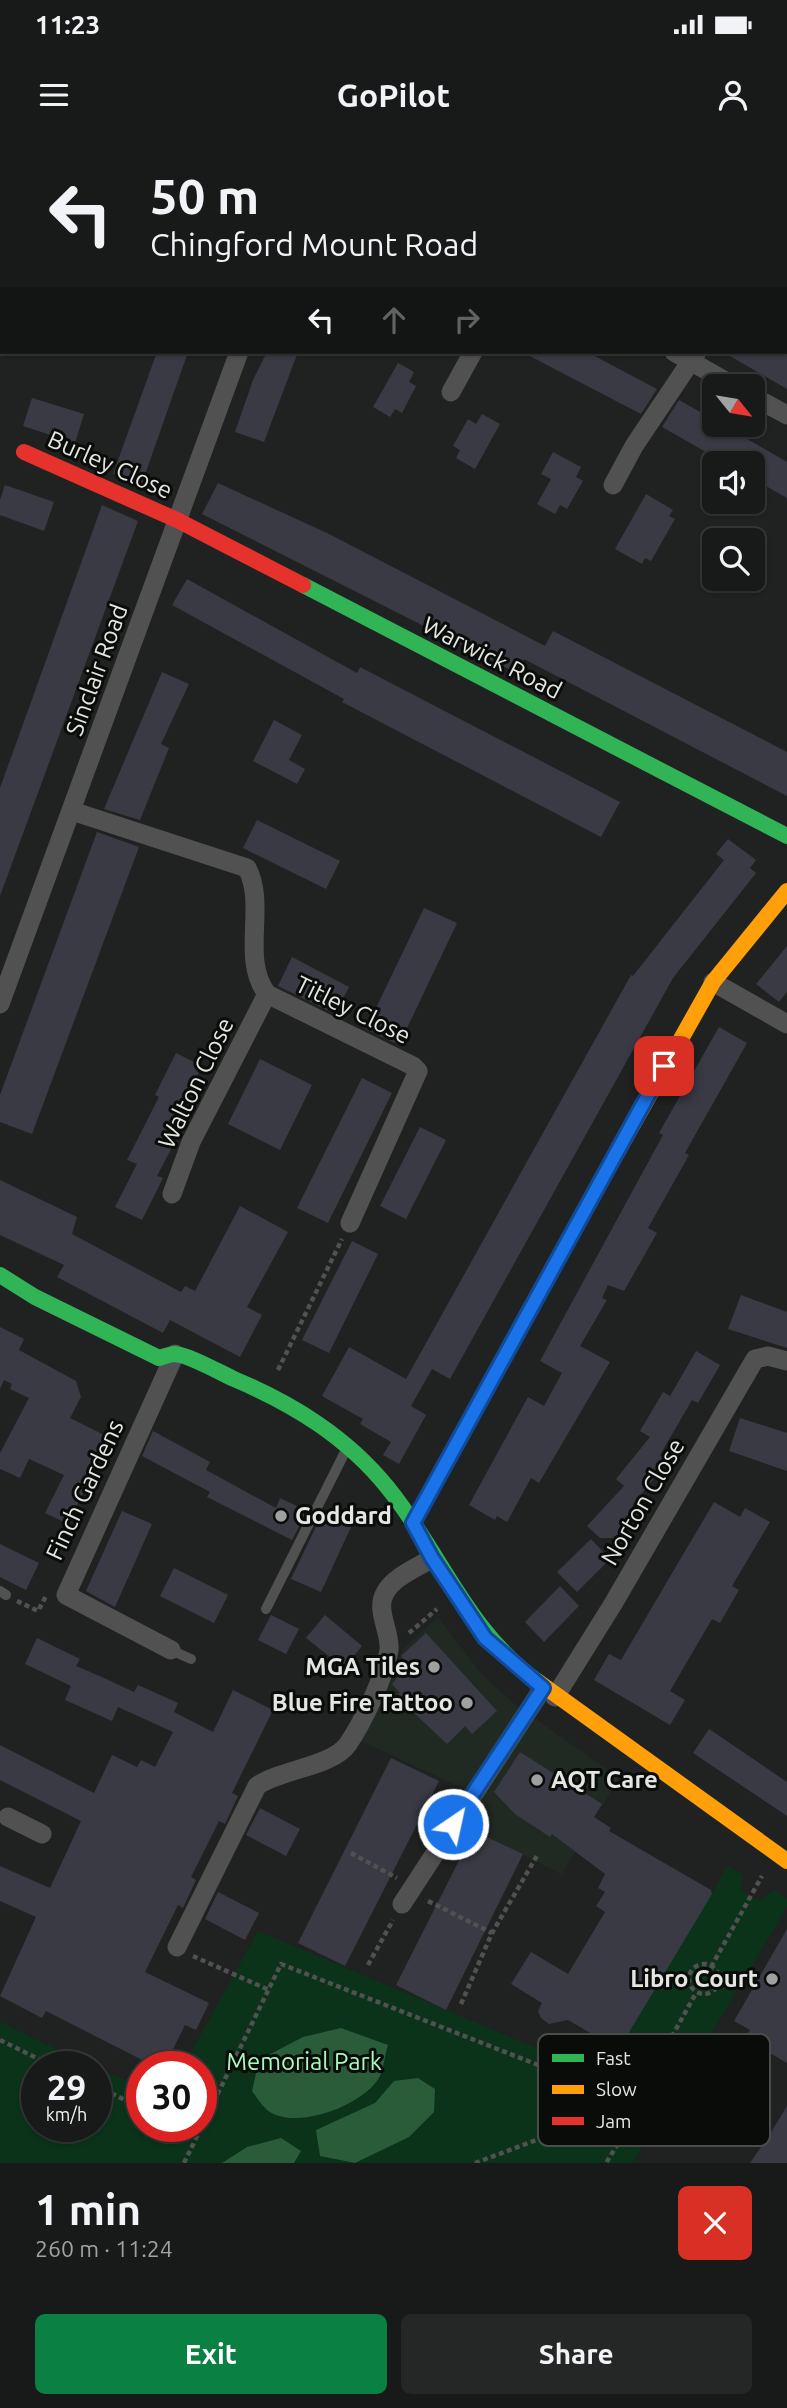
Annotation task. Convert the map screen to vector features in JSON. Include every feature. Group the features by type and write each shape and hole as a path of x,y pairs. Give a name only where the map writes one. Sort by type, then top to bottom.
{"street":[{"name":"Sinclair Road","path":"0,1004 238,354"},
{"path":"451,392 472,354"},
{"path":"613,485 687,355 716,374"},
{"path":"765,403 787,415"},
{"name":"Burley Close","path":"24,452 177,520"},
{"name":"Warwick Road","path":"177,520 787,836"},
{"name":"Titley Close","path":"72,811 247,867 253,886 256,973 267,994 414,1066 418,1071 350,1223"},
{"path":"413,1523 690,1019 713,982 787,891"},
{"path":"713,982 787,1024"},
{"name":"Walton Close","path":"172,1194 191,1142 267,994"},
{"path":"0,1275 35,1297 159,1358 175,1354 297,1407 348,1444 386,1485 413,1523 432,1558 485,1638 549,1692 781,1857"},
{"name":"Finch Gardens","path":"171,1650 66,1595 175,1354"},
{"name":"Norton Close","path":"549,1692 613,1604 755,1359 768,1356 787,1361"},
{"path":"177,1947 257,1786 269,1777 329,1758 347,1745 381,1676 389,1649 381,1606 383,1596 394,1582 432,1558"},
{"path":"402,1904 549,1692"},
{"path":"0,1836 4,1815 42,1834"}],"lane":[{"path":"266,1609 348,1444"},
{"name":"Finch Gardens","path":"171,1650 191,1659"}],"path":[{"path":"267,1393 350,1223"},
{"path":"389,1649 439,1607"},
{"path":"461,2004 492,1933 538,1854"},
{"path":"711,1967 781,1857"},
{"path":"368,1965 402,1904"},
{"path":"177,1947 269,1990"},
{"path":"217,2095 281,1965 538,2065"},
{"path":"698,1966 711,1967 719,1977 717,1987 707,1994 696,1993 689,1982 691,1972 698,1966"},
{"path":"673,2034 696,1993"},
{"path":"0,2040 22,2051"},
{"path":"475,2163 538,2139"},
{"path":"184,2163 194,2142"},
{"path":"606,2163 617,2146"}],"shaded area":[{"path":"438,1617 484,1677 515,1704 619,1778 562,1874 460,1825 466,1790 359,1740 404,1648"},
{"path":"341,2028 388,2045 380,2076 372,2087 346,2105 313,2116 282,2117 265,2108 252,2091 259,2060 303,2037"},
{"path":"418,2078 435,2089 434,2112 409,2137 355,2163 320,2156 316,2130 375,2103 394,2081"},
{"path":"281,2138 301,2151 294,2163 222,2163 247,2147"}],"green space":[{"name":"Memorial Park","path":"728,1866 743,1875 741,1889 750,1898 760,1900 774,1890 787,1899 787,1907 711,2034 628,2034"},
{"name":"Memorial Park","path":"258,1931 538,2049 538,2146 643,2146 633,2163 0,2163 0,2022 61,2051 21,2051 21,2142 112,2142 112,2075 126,2080 126,2142 217,2142 217,2051 192,2051"}],"building":[{"path":"156,354 187,354 141,486 113,474"},
{"path":"266,354 297,354 264,442 235,432 253,380"},
{"path":"526,354 591,354 657,389 641,414"},
{"path":"726,354 787,354 787,389 765,374"},
{"path":"398,363 414,372 409,382 416,386 402,413 395,409 390,417 373,407"},
{"path":"32,398 84,414 75,443 23,426"},
{"path":"679,400 702,413 702,438 745,438 787,462 787,498 765,485 765,451 704,451 662,427"},
{"path":"482,414 500,424 475,469 456,458 460,450 453,446 468,419 476,424"},
{"path":"553,452 581,467 576,477 583,481 567,509 560,505 555,514 537,504 551,479 541,474"},
{"path":"218,483 329,534 545,646 553,631 787,752 787,796 524,659 517,673 202,514"},
{"path":"5,485 54,502 44,531 0,515 0,500"},
{"path":"646,494 673,510 669,516 675,519 651,561 645,558 642,564 615,549"},
{"path":"102,505 138,521 0,896 0,788"},
{"path":"187,579 357,673 360,667 620,802 601,837 342,702 344,699 172,605"},
{"path":"162,672 189,684 161,744 169,748 140,820 104,809"},
{"path":"274,720 302,735 289,760 305,769 297,784 253,761"},
{"path":"257,820 340,861 326,889 243,848"},
{"path":"97,832 139,847 32,1134 0,1122 0,1095"},
{"path":"728,839 756,860 750,868 756,873 673,978 450,1379 432,1369 411,1406 426,1415 399,1464 383,1455 391,1442 360,1424 363,1419 322,1396 349,1347 406,1379 631,975 633,976 724,860 716,854"},
{"path":"424,908 457,923 399,1045 366,1029"},
{"path":"787,946 787,992 779,1002 756,984"},
{"path":"292,957 349,987 335,1014 278,986"},
{"path":"719,1027 747,1043 685,1153 689,1155 648,1228 657,1233 624,1291 608,1285 602,1298 607,1300 580,1346 610,1362 539,1483 531,1478 507,1522 497,1516 495,1520 469,1505 528,1397 544,1406 562,1373 540,1361 663,1135 659,1133"},
{"path":"176,1053 202,1066 181,1109 190,1113 157,1176 163,1178 142,1220 115,1207 137,1164 127,1160 159,1097 155,1095"},
{"path":"260,1059 312,1085 280,1150 228,1124"},
{"path":"362,1078 392,1093 328,1223 297,1208"},
{"path":"420,1127 446,1140 406,1219 380,1206"},
{"path":"0,1180 77,1217 72,1234 181,1292 185,1286 195,1291 240,1206 288,1232 247,1307 262,1315 240,1357 170,1320 163,1333 57,1277 64,1265 0,1235"},
{"path":"352,1241 378,1254 329,1353 302,1340"},
{"path":"741,1295 787,1312 787,1348 728,1329"},
{"path":"0,1327 24,1339 19,1350 76,1381 81,1397 70,1418 110,1438 68,1524 45,1513 64,1475 29,1459 20,1478 0,1469 0,1453 29,1398 10,1389 12,1384 4,1380 0,1389"},
{"path":"696,1351 720,1365 698,1403 692,1400 660,1455 668,1461 632,1506 639,1512 615,1538 600,1538 587,1526 624,1486 616,1479 650,1437 640,1431 663,1392 670,1396"},
{"path":"740,1418 787,1433 787,1471 729,1451"},
{"path":"153,1431 210,1462 206,1470 276,1508 280,1498 307,1511 292,1540 207,1497 210,1492 142,1456"},
{"path":"714,1502 740,1517 745,1508 770,1522 732,1586 739,1590 720,1623 712,1619 670,1691 685,1700 670,1725 594,1680 609,1654 621,1660"},
{"path":"122,1511 152,1524 115,1607 86,1591"},
{"path":"322,1514 351,1527 321,1592 291,1579"},
{"path":"591,1539 610,1559 577,1592 557,1572"},
{"path":"0,1544 39,1563 26,1590 0,1577"},
{"path":"174,1568 228,1595 214,1623 160,1596"},
{"path":"560,1586 579,1606 544,1642 525,1622"},
{"path":"271,1615 299,1629 286,1654 258,1640"},
{"path":"325,1615 362,1646 344,1668 306,1638"},
{"path":"426,1633 497,1711 472,1734 465,1726 447,1744 396,1696 400,1693 392,1684 408,1664 401,1656"},
{"path":"37,1638 80,1659 76,1666 134,1692 138,1685 178,1703 174,1712 213,1732 233,1690 273,1710 232,1793 238,1796 225,1824 219,1821 191,1877 196,1880 183,1908 178,1905 145,1972 209,2003 196,2030 185,2025 172,2051 126,2052 46,2011 42,2018 0,1996 36,1917 0,1901 0,1866 50,1888 81,1821 0,1780 0,1745 94,1793 112,1755 137,1767 141,1760 155,1767 173,1732 118,1707 112,1721 65,1700 71,1686 25,1664"},
{"path":"709,1729 787,1782 787,1816 693,1753"},
{"path":"520,1752 602,1804 594,1817 611,1828 609,1831 711,1890 712,1894 628,2034 592,2034 568,2020 549,2024 541,2018 538,2011 542,2003 511,1984 531,1952 568,1974 605,1912 596,1906 605,1892 598,1888 605,1874 552,1834 550,1837 515,1814 494,1792"},
{"path":"391,1758 439,1781 345,1966 298,1943"},
{"path":"260,1808 300,1829 286,1856 246,1835"},
{"path":"474,1831 523,1854 446,2010 396,1985"},
{"path":"218,1892 259,1913 245,1940 205,1919"},
{"name":"Libro Court","path":"787,1929 787,2063 770,2053 770,2034 748,2034 750,2030 734,2021"},
{"path":"787,2106 787,2163 750,2163 762,2146 770,2146 770,2134"}],"traffic: fast":[{"path":"303,585 787,836"},
{"path":"0,1275 35,1297 159,1358 181,1355 277,1399 337,1438 388,1488 492,1639 537,1681"}],"traffic: slow":[{"path":"587,1206 713,982 787,891"},
{"path":"537,1681 787,1861"}],"traffic: jam":[{"path":"24,452 177,520 303,585"},
{"path":"413,1523 587,1206"}],"place":[{"name":"Goddard","path":"281,1516"},
{"name":"MGA Tiles","path":"434,1667"},
{"name":"Blue Fire Tattoo","path":"467,1703"},
{"name":"AQT Care","path":"537,1780"},
{"name":"Libro Court","path":"772,1979"}],"route":[{"path":"453,1824 543,1688 485,1638 432,1558 413,1523 664,1066"}]}
